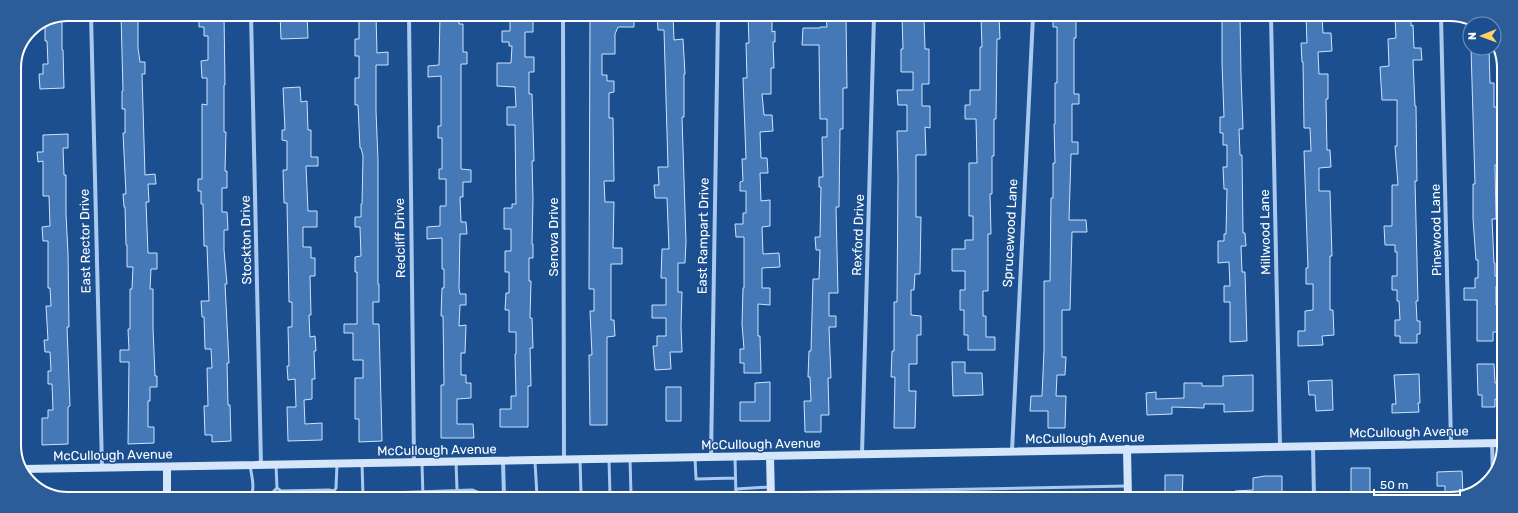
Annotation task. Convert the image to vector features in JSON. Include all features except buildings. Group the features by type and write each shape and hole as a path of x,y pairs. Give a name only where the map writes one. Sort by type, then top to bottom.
{"main road":[{"name":"McCullough Avenue","path":"28,469 1497,443"},
{"path":"1127,449 1128,492"},
{"path":"770,456 771,492"},
{"path":"167,466 168,492"}],"street":[{"name":"East Rector Drive","path":"91,21 102,468"},
{"name":"Stockton Drive","path":"251,21 261,465"},
{"name":"Redcliff Drive","path":"408,21 418,462"},
{"name":"Senova Drive","path":"563,21 564,460"},
{"name":"East Rampart Drive","path":"711,457 718,21"},
{"name":"Rexford Drive","path":"862,454 874,21"},
{"name":"Sprucewood Lane","path":"1012,451 1033,21"},
{"name":"Millwood Lane","path":"1271,21 1280,446"},
{"name":"Pinewood Lane","path":"1441,21 1451,444"},
{"path":"1492,443 1493,465"},
{"path":"1313,446 1314,492"},
{"path":"503,460 504,492"}],"lane":[{"path":"735,456 736,489 771,492 1128,486"},
{"path":"695,457 696,479 735,478"},
{"path":"630,458 631,492"},
{"path":"580,459 581,492"},
{"path":"608,492 609,459"},
{"path":"535,460 537,492"},
{"path":"456,461 457,490"},
{"path":"418,462 422,492 457,490 472,490 475,492"},
{"path":"362,463 363,492"},
{"path":"277,488 284,492 334,491 336,488 337,464"},
{"path":"250,465 252,492"},
{"path":"273,492 277,488 276,465"}]}
